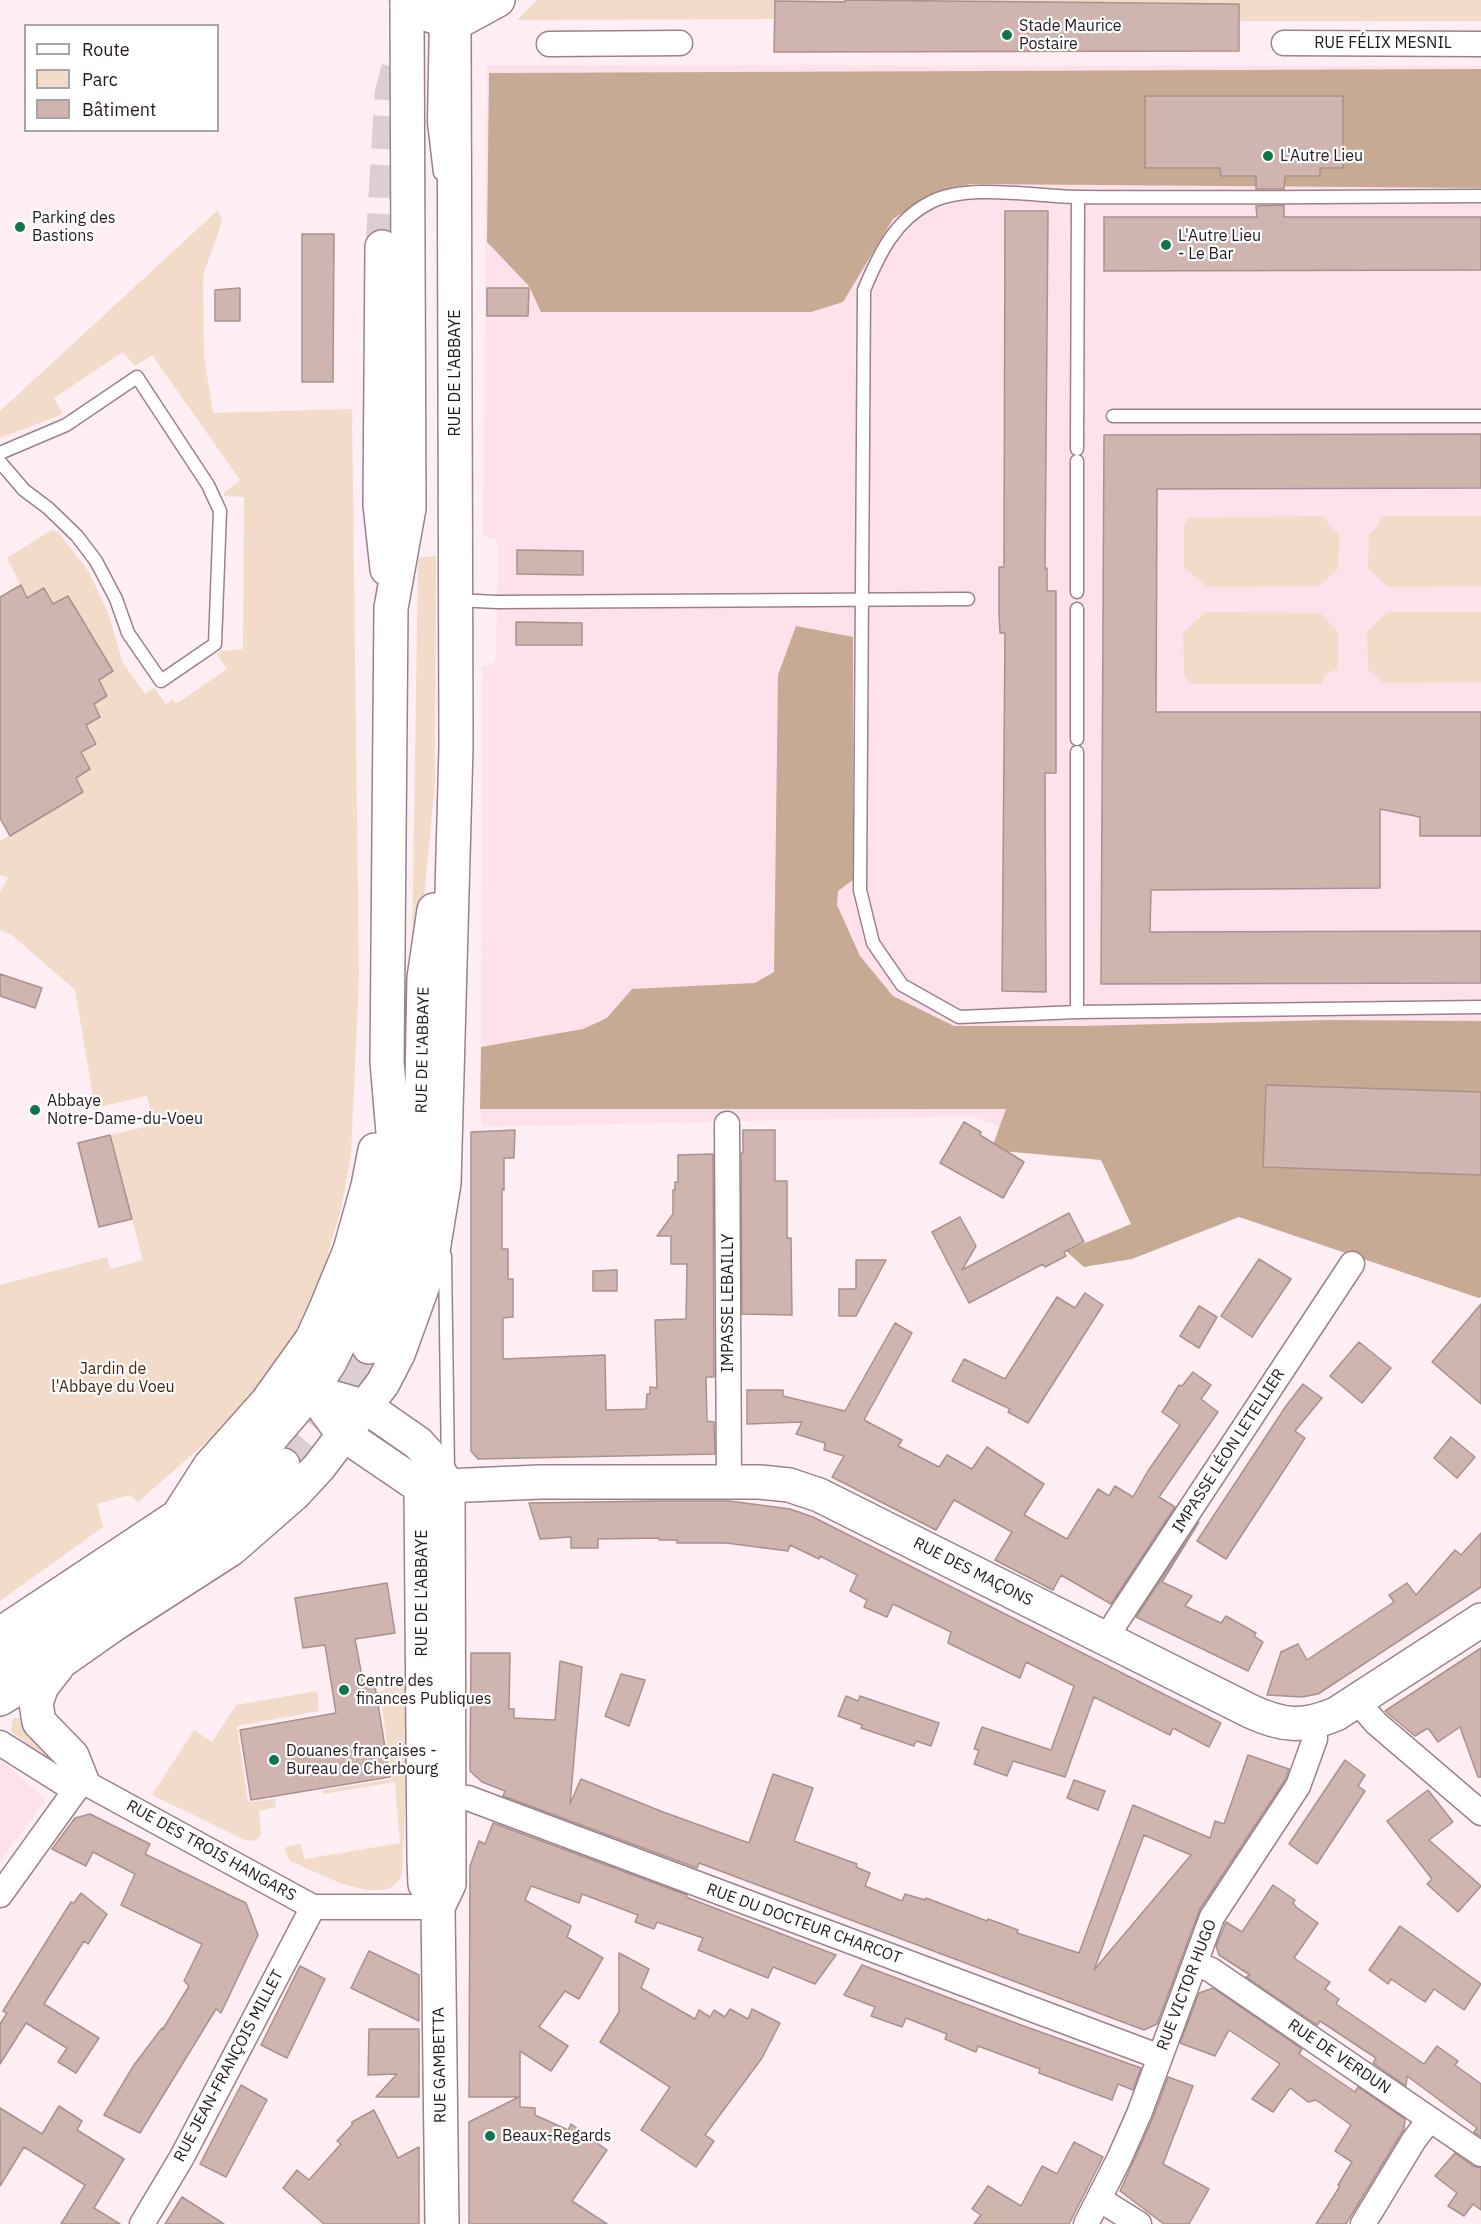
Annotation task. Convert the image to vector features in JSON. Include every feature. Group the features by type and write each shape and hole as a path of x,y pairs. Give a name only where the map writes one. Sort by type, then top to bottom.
{"main road":[{"path":"431,7 498,0"},
{"name":"RUE DE L'ABBAYE","path":"110,1612 231,1549 312,1474 383,1383 398,1354 431,1263 444,1183 456,747 456,600 431,7"},
{"name":"RUE DE L'ABBAYE","path":"391,608 409,508 431,7"},
{"name":"RUE DE L'ABBAYE","path":"0,1634 216,1490 247,1463 311,1391 334,1355 365,1290 383,1226 390,1190 394,1144 387,1062 391,608 380,504 382,247"},
{"name":"RUE DE L'ABBAYE","path":"369,1347 392,1300 412,1227 421,1137 424,978 456,747"},
{"name":"RUE DE L'ABBAYE","path":"178,1516 210,1466 267,1402 312,1339 350,1250 368,1186 387,1062"},
{"path":"311,1391 366,1407 418,1443 428,1454 435,1487"},
{"path":"311,1391 344,1434 435,1487"},
{"path":"82,1781 72,1756 39,1722 36,1703 42,1686 59,1663 110,1612 246,1502 283,1465"},
{"name":"RUE DES MAÇONS","path":"435,1487 540,1482 775,1482 819,1495 1268,1719 1296,1725 1314,1722 1336,1714 1481,1620"},
{"name":"RUE DE L'ABBAYE","path":"435,1487 448,1797 449,1884 438,1906"},
{"name":"RUE DE L'ABBAYE","path":"435,1487 425,1884 438,1906"},
{"path":"0,1670 110,1612"},
{"path":"0,1699 59,1663"},
{"name":"RUE GAMBETTA","path":"438,1906 442,2224"}],"street":[{"path":"549,44 680,43"},
{"name":"RUE FÉLIX MESNIL","path":"1284,43 1481,44"},
{"name":"IMPASSE LEBAILLY","path":"727,1124 729,1482"},
{"name":"IMPASSE LÉON LETELLIER","path":"1108,1639 1116,1622 1352,1264"},
{"path":"1356,1700 1376,1723 1481,1813"},
{"name":"RUE VICTOR HUGO","path":"1086,2224 1139,2114 1212,1917 1298,1786 1315,1739 1314,1722"},
{"name":"RUE DES TROIS HANGARS","path":"0,1743 62,1782 82,1781 313,1907 438,1906"},
{"path":"0,1895 82,1781"},
{"name":"RUE DU DOCTEUR CHARCOT","path":"448,1797 468,1798 1160,2057"},
{"name":"RUE JEAN-FRANÇOIS MILLET","path":"142,2224 182,2157 313,1907"},
{"name":"RUE DE VERDUN","path":"1195,1963 1211,1970 1481,2154"},
{"path":"1363,2224 1414,2140 1430,2119"},
{"path":"1099,2199 1139,2224"}],"lane":[{"path":"431,7 434,122 442,216"},
{"path":"1481,196 1078,197 969,192 932,201 900,224 878,256 864,290 860,890 873,943 902,986 958,1017 1077,1012 1481,1007"},
{"path":"1077,592 1078,197"},
{"path":"0,453 66,425 137,377 208,485 220,511 215,644 160,681 128,633 116,599 96,561 77,536 48,508 24,490 0,462"},
{"path":"1113,417 1481,416"},
{"path":"456,600 497,602 968,599"},
{"path":"1077,609 1077,1012"},
{"path":"443,631 455,688"},
{"name":"RUE DE L'ABBAYE","path":"435,1487 444,1183"}],"shaded area":[{"path":"487,65 1481,66 1481,1297 971,1116 481,1127 482,667 494,664 496,658 498,547 496,540 483,536"},
{"path":"1481,69 1481,188 971,184 931,194 893,219 843,302 811,312 541,312 529,286 487,242 489,73"},
{"path":"796,626 853,637 853,880 838,891 837,905 860,956 893,996 954,1026 1080,1026 1331,1020 1481,1021 1481,1297 1239,1217 1132,1259 1084,1267 1066,1251 1131,1224 1101,1160 991,1150 1006,1109 480,1109 481,1047 583,1029 607,1018 632,989 755,983 774,972 778,675"},
{"path":"0,1759 46,1800 0,1861"}],"green space":[{"name":"Stade Maurice Postaire","path":"537,0 1481,0 1481,21 1239,21 1239,49 1236,51 778,52 774,50 774,19 517,20"},
{"name":"Jardin de l'Abbaye du Voeu","path":"218,210 222,221 203,276 204,356 213,413 352,409 359,978 351,1156 341,1209 318,1287 285,1352 253,1395 211,1438 138,1502 130,1495 97,1504 103,1527 0,1601 0,1285 107,1257 110,1269 143,1260 110,1135 154,1125 147,1096 95,1108 75,990 12,935 0,930 0,892 8,878 0,875 0,841 83,792 76,778 81,752 96,743 86,725 100,717 94,704 107,696 99,680 113,671 68,596 53,604 44,588 27,598 7,558 53,529 59,533 89,572 109,615 122,661 145,694 154,688 166,704 173,699 176,704 227,669 217,654 220,651 243,649 244,497 224,496 224,493 240,480 152,355 135,366 123,352 54,398 63,414 0,438 0,411"},
{"path":"1324,516 1329,526 1339,534 1338,569 1319,586 1207,587 1184,567 1184,527 1188,518"},
{"path":"1382,516 1481,516 1481,586 1388,587 1368,567 1369,534 1376,528"},
{"path":"436,556 435,783 419,951 412,949 418,558"},
{"path":"1206,612 1320,613 1338,632 1338,670 1327,674 1321,684 1195,684 1188,680 1184,672 1183,633"},
{"path":"1387,612 1481,612 1481,682 1382,683 1379,677 1368,670 1367,632"},
{"path":"406,1676 406,1789 402,1873 395,1885 383,1890 368,1890 333,1880 290,1861 286,1847 301,1844 304,1859 400,1843 395,1782 323,1794 323,1790 392,1779 382,1706 364,1693 383,1690 390,1686 394,1677"},
{"path":"317,1691 319,1711 237,1726 248,1802 275,1799 276,1807 259,1811 261,1834 256,1840 247,1841 152,1795 194,1730 212,1742 236,1705"},
{"path":"13,1718 30,1719 66,1763 61,1774 11,1731"}],"building":[{"name":"Stade Maurice Postaire","path":"845,0 1239,4 1239,51 774,52 775,1 845,2"},
{"path":"1145,96 1343,96 1343,168 1320,168 1320,176 1285,176 1284,189 1256,189 1256,176 1221,176 1220,168 1145,168"},
{"path":"1284,205 1284,217 1481,217 1481,270 1104,271 1104,217 1257,217 1256,206"},
{"path":"1005,211 1048,211 1045,569 1047,568 1047,591 1056,591 1056,773 1045,773 1046,992 1002,991 1005,633 1000,633 999,567 1004,567"},
{"path":"302,234 334,234 333,382 302,382"},
{"path":"240,288 240,321 215,321 215,290"},
{"path":"487,288 529,288 528,316 487,316"},
{"path":"1481,434 1481,488 1157,489 1156,712 1481,712 1481,836 1420,836 1420,817 1380,809 1380,888 1151,890 1150,932 1481,931 1481,983 1101,984 1104,435"},
{"path":"517,550 583,551 583,575 517,574"},
{"path":"21,585 27,598 44,588 53,604 68,596 113,671 99,680 107,696 94,704 100,717 86,725 96,744 81,752 90,769 76,778 83,792 10,836 0,818 0,597"},
{"path":"516,622 582,623 582,645 516,645"},
{"path":"0,974 42,988 35,1008 0,996"},
{"path":"1266,1085 1481,1092 1481,1175 1263,1167"},
{"path":"964,1122 981,1132 980,1135 1024,1162 1003,1198 940,1163"},
{"path":"515,1130 514,1158 504,1158 504,1190 502,1189 502,1249 508,1249 508,1279 513,1279 513,1317 503,1318 503,1359 605,1355 606,1410 646,1409 650,1387 657,1388 655,1320 686,1319 687,1264 671,1264 671,1236 657,1236 673,1214 673,1190 675,1190 675,1182 678,1182 678,1155 713,1154 714,1377 706,1377 707,1421 714,1422 715,1454 478,1459 471,1451 471,1132"},
{"path":"743,1130 775,1130 775,1181 787,1181 787,1238 791,1238 792,1315 742,1314 741,1153 743,1153"},
{"path":"110,1135 132,1219 99,1227 78,1143"},
{"path":"1069,1213 1084,1242 1064,1252 1066,1256 1045,1267 1043,1264 969,1303 932,1232 960,1217 976,1246 962,1270"},
{"path":"1259,1259 1291,1279 1252,1337 1221,1316"},
{"path":"856,1260 886,1260 856,1316 839,1316 839,1289 856,1289"},
{"path":"617,1270 617,1291 593,1291 593,1271"},
{"path":"1085,1293 1103,1305 1028,1423 1008,1412 1010,1409 952,1381 964,1359 1005,1379 1057,1297 1075,1308"},
{"path":"1481,1304 1481,1404 1432,1362"},
{"path":"1199,1306 1217,1317 1199,1348 1180,1336"},
{"path":"895,1323 912,1333 864,1420 902,1440 898,1446 939,1467 947,1455 972,1469 987,1447 1044,1484 1024,1515 1067,1539 1098,1489 1109,1496 1115,1486 1133,1497 1180,1425 1162,1412 1179,1385 1182,1386 1193,1372 1211,1385 1201,1399 1218,1412 1159,1497 1175,1507 1111,1604 1061,1575 1053,1590 995,1560 1012,1532 954,1500 936,1530 832,1477 844,1456 824,1450 825,1443 796,1434 802,1422 747,1424 747,1390 783,1390 783,1396 845,1411"},
{"path":"1359,1342 1391,1368 1362,1403 1330,1376"},
{"path":"1303,1384 1322,1398 1295,1431 1305,1438 1226,1559 1197,1541"},
{"path":"1451,1437 1475,1457 1457,1478 1434,1458"},
{"path":"729,1501 790,1509 813,1517 1221,1723 1209,1747 1173,1728 1170,1735 1094,1697 1065,1777 1013,1761 1007,1776 974,1764 979,1750 974,1749 982,1727 1051,1750 1074,1686 1026,1662 1020,1678 948,1643 951,1632 893,1604 887,1617 864,1607 867,1600 850,1591 857,1575 820,1556 819,1559 790,1545 788,1551 726,1543 677,1543 677,1540 659,1540 659,1538 598,1539 598,1548 571,1548 571,1537 540,1539 529,1503"},
{"path":"1199,1522 1162,1582 1192,1596 1185,1606 1221,1623 1226,1616 1256,1633 1254,1636 1263,1642 1248,1671 1136,1617"},
{"path":"1481,1533 1481,1587 1318,1694 1302,1697 1267,1695 1281,1652 1298,1644 1307,1660 1394,1602 1389,1595 1407,1583 1416,1595 1455,1550 1461,1555"},
{"name":"Centre des finances Publiques","path":"387,1583 395,1633 355,1639 363,1682 374,1680 390,1777 251,1800 240,1730 336,1713 325,1645 303,1648 295,1598"},
{"path":"1481,1648 1481,1777 1478,1777 1460,1727 1438,1742 1428,1728 1415,1736 1385,1711"},
{"path":"471,1653 510,1653 509,1709 514,1709 514,1718 555,1720 560,1661 582,1667 570,1804 581,1779 749,1843 773,1774 813,1788 794,1841 857,1864 856,1867 870,1873 865,1886 902,1901 905,1894 925,1900 926,1898 1018,1930 1017,1933 1079,1953 1133,1805 1210,1838 1215,1821 1224,1824 1248,1755 1289,1769 1285,1780 1200,1909 1157,2024 1144,2030 699,1863 697,1868 503,1796 505,1791 482,1782 470,1771","holes":["1144,1835 1191,1855 1094,1970"]},
{"path":"621,1674 645,1680 629,1726 605,1716"},
{"path":"846,1696 858,1701 860,1696 939,1723 931,1746 916,1741 914,1746 861,1728 862,1725 838,1716"},
{"path":"1345,1760 1365,1775 1358,1786 1365,1791 1317,1864 1289,1844"},
{"path":"1074,1780 1105,1791 1098,1810 1067,1798"},
{"path":"1428,1790 1453,1822 1429,1840 1481,1886 1458,1912 1427,1884 1432,1879 1387,1821"},
{"path":"90,1814 150,1844 145,1854 246,1903 258,1935 221,2013 216,2009 140,2133 104,2115 134,2065 163,2029 189,1986 184,1981 202,1944 121,1905 135,1874 93,1852 86,1866 52,1849 75,1818"},
{"path":"493,1823 687,1895 686,1897 836,1955 815,1984 773,1967 768,1978 698,1950 703,1938 657,1922 654,1929 635,1922 638,1915 582,1894 579,1903 531,1886 525,1900 571,1926 567,1937 603,1958 579,1999 565,1991 539,2027 568,2046 551,2071 520,2051 520,2107 535,2108 535,2115 568,2130 571,2124 607,2150 572,2201 607,2224 469,2224 469,2122 519,2097 469,2097 470,1866 479,1841 485,1844"},
{"path":"1273,1885 1295,1900 1293,1903 1296,1907 1318,1923 1294,1958 1330,1982 1325,1989 1339,1999 1336,2004 1424,2064 1437,2046 1458,2061 1455,2065 1481,2084 1481,2137 1474,2132 1477,2128 1407,2076 1406,2086 1373,2063 1376,2058 1320,2021 1317,2025 1246,1977 1250,1975 1219,1955 1216,1946 1226,1922 1242,1932"},
{"path":"81,1893 107,1914 88,1944 84,1941 44,2004 99,2038 76,2073 58,2062 67,2048 26,2023 0,2064 0,2024 7,2013 3,2011 71,1902 74,1903"},
{"path":"1400,1926 1481,1984 1464,2010 1434,1989 1425,2002 1391,1979 1388,1984 1369,1970"},
{"path":"369,1951 419,1975 419,2021 351,1988"},
{"path":"619,1953 649,1969 641,1988 695,2019 699,2010 710,2017 714,2010 725,2017 730,2009 748,2019 752,2009 780,2023 762,2058 705,2135 714,2141 696,2167 641,2130 670,2087 600,2042 619,2012"},
{"path":"862,1965 1141,2068 1133,2090 1118,2084 1112,2100 1039,2073 1040,2069 978,2046 976,2052 945,2039 947,2034 906,2018 902,2027 871,2016 875,2007 844,1995"},
{"path":"300,1966 325,1979 287,2058 261,2045"},
{"path":"1213,1988 1302,2049 1299,2054 1355,2092 1358,2087 1405,2119 1404,2129 1346,2224 1316,2224 1352,2162 1335,2151 1351,2125 1316,2100 1308,2102 1290,2088 1273,2112 1252,2099 1280,2064 1229,2030 1215,2056 1180,2043 1199,1993"},
{"path":"369,2029 419,2029 419,2097 376,2097 397,2074 368,2075"},
{"path":"1168,2077 1193,2086 1163,2164 1209,2189 1189,2224 1164,2224 1120,2191 1152,2120"},
{"path":"241,2085 267,2100 226,2177 200,2164"},
{"path":"59,2106 82,2121 77,2130 124,2159 94,2208 120,2224 61,2224 85,2185 24,2147 0,2186 0,2108 42,2134"},
{"path":"374,2110 398,2158 419,2147 419,2224 324,2224 283,2188 297,2170 309,2180 341,2144 337,2141 352,2125 352,2122"},
{"path":"1074,2142 1103,2157 1069,2224 974,2224 981,2215 972,2209 988,2186 1021,2206 1042,2166 1057,2174"},
{"path":"1455,2153 1473,2166 1481,2168 1481,2210 1473,2204 1464,2216 1448,2206 1457,2193 1435,2176"},
{"path":"182,2197 224,2224 165,2224"}],"tunnel":[{"path":"382,247 391,94 398,67 406,53"},
{"path":"283,1465 330,1409 351,1379 369,1347"}],"place":[{"name":"Stade Maurice Postaire","path":"1007,35"},
{"name":"L'Autre Lieu","path":"1268,156"},
{"name":"Parking des Bastions","path":"20,227"},
{"name":"L'Autre Lieu - Le Bar","path":"1166,245"},
{"name":"Abbaye Notre-Dame-du-Voeu","path":"35,1110"},
{"name":"Centre des finances Publiques","path":"344,1690"},
{"name":"Douanes françaises - Bureau de Cherbourg","path":"274,1760"},
{"name":"Beaux-Regards","path":"490,2136"}]}
